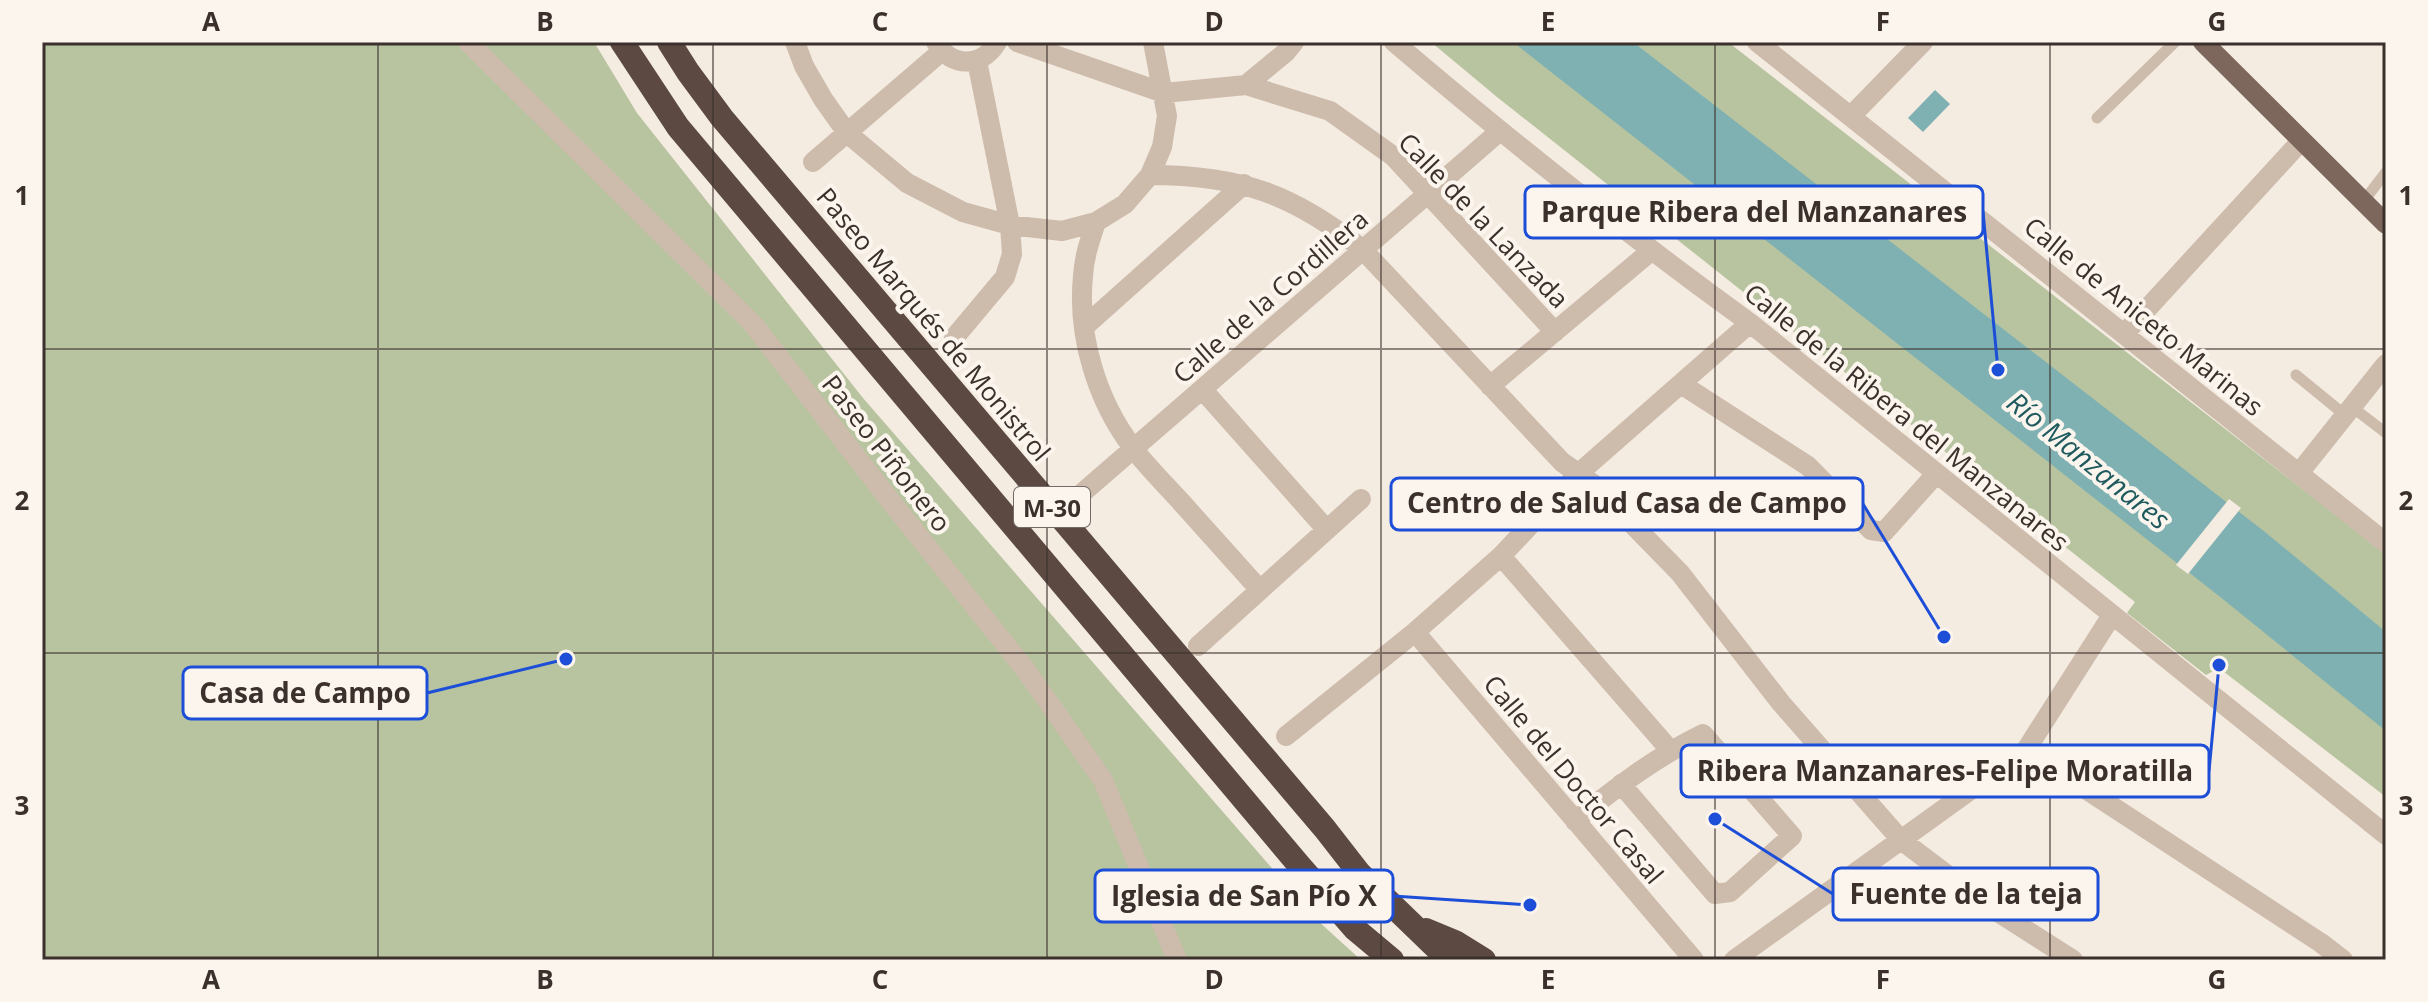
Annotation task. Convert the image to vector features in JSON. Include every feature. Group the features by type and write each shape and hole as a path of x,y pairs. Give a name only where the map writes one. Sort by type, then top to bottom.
{"highway":[{"name":"M-30","path":"622,42 678,127 1299,865 1355,929 1392,960"},
{"name":"Paseo Marqués de Monistrol","path":"669,42 722,118 1360,874 1449,960"},
{"path":"1413,924 1455,942 1484,960"}],"main road":[{"path":"2203,42 2386,224"}],"street":[{"name":"Paseo Piñonero","path":"468,42 753,324 1025,669 1103,780 1177,960"},
{"path":"795,42 804,66 847,133 907,183 963,212 1010,225 1062,231 1096,222 1125,204 1150,175 1162,147 1167,116 1153,42"},
{"path":"813,162 939,47 958,61 977,61 991,52 997,42"},
{"name":"Calle de la Lanzada","path":"1017,42 1164,93 1246,85 1330,111 1393,156 1555,332"},
{"path":"1246,85 1294,42"},
{"name":"Calle de la Ribera del Manzanares","path":"1394,42 1500,131 1651,251 1750,323 2386,835"},
{"name":"Calle de Aniceto Marinas","path":"1757,42 2386,543"},
{"path":"1851,116 1923,42"},
{"path":"954,338 1005,277 1012,254 1010,225 977,61"},
{"name":"Calle de la Cordillera","path":"1073,501 1500,131"},
{"path":"2124,334 2301,141"},
{"path":"1150,175 1185,175 1244,184 1293,203 1331,224 1363,250 1562,462 1593,484 1680,573 1781,703 1901,840 1987,905 2073,960"},
{"path":"1084,327 1244,184"},
{"path":"1096,222 1081,292 1089,355 1104,399 1134,449 1260,590"},
{"path":"1490,386 1651,251"},
{"path":"1286,736 1415,632 1501,556 1579,473 1750,323"},
{"path":"2299,473 2386,364"},
{"path":"1681,384 1808,466 1871,530 1884,532 1936,474"},
{"path":"1202,389 1327,530"},
{"path":"1198,646 1361,499"},
{"path":"1501,556 1670,750"},
{"path":"1734,960 2026,750 2112,615"},
{"name":"Calle del Doctor Casal","path":"1415,632 1694,960"},
{"path":"1575,821 1621,784 1670,750 1703,734 1792,836 1730,892 1715,894 1621,784"},
{"path":"2026,750 2343,960"}],"lane":[{"path":"2097,118 2175,42"},
{"path":"2363,202 2386,172"},
{"path":"2296,375 2386,433"}],"green space":[{"path":"42,42 594,42 637,113 863,398 1317,920 1361,960 42,960"},
{"path":"1431,42 1728,42 2386,554 2386,797 2219,668 2206,675 2127,613 2135,602"}],"water":[{"name":"Río Manzanares","path":"1513,42 1633,42 2265,532 2386,632 2386,731 2219,596"},
{"path":"1935,90 1950,104 1923,132 1908,118"}],"pier":[{"path":"2229,499 2241,508 2188,574 2176,565"}],"place":[{"name":"Parque Ribera del Manzanares","path":"1998,370"},
{"name":"Centro de Salud Casa de Campo","path":"1944,637"},
{"name":"Casa de Campo","path":"566,659"},
{"name":"Ribera Manzanares-Felipe Moratilla","path":"2219,665"},
{"name":"Fuente de la teja","path":"1715,819"},
{"name":"Iglesia de San Pío X","path":"1530,905"}]}
